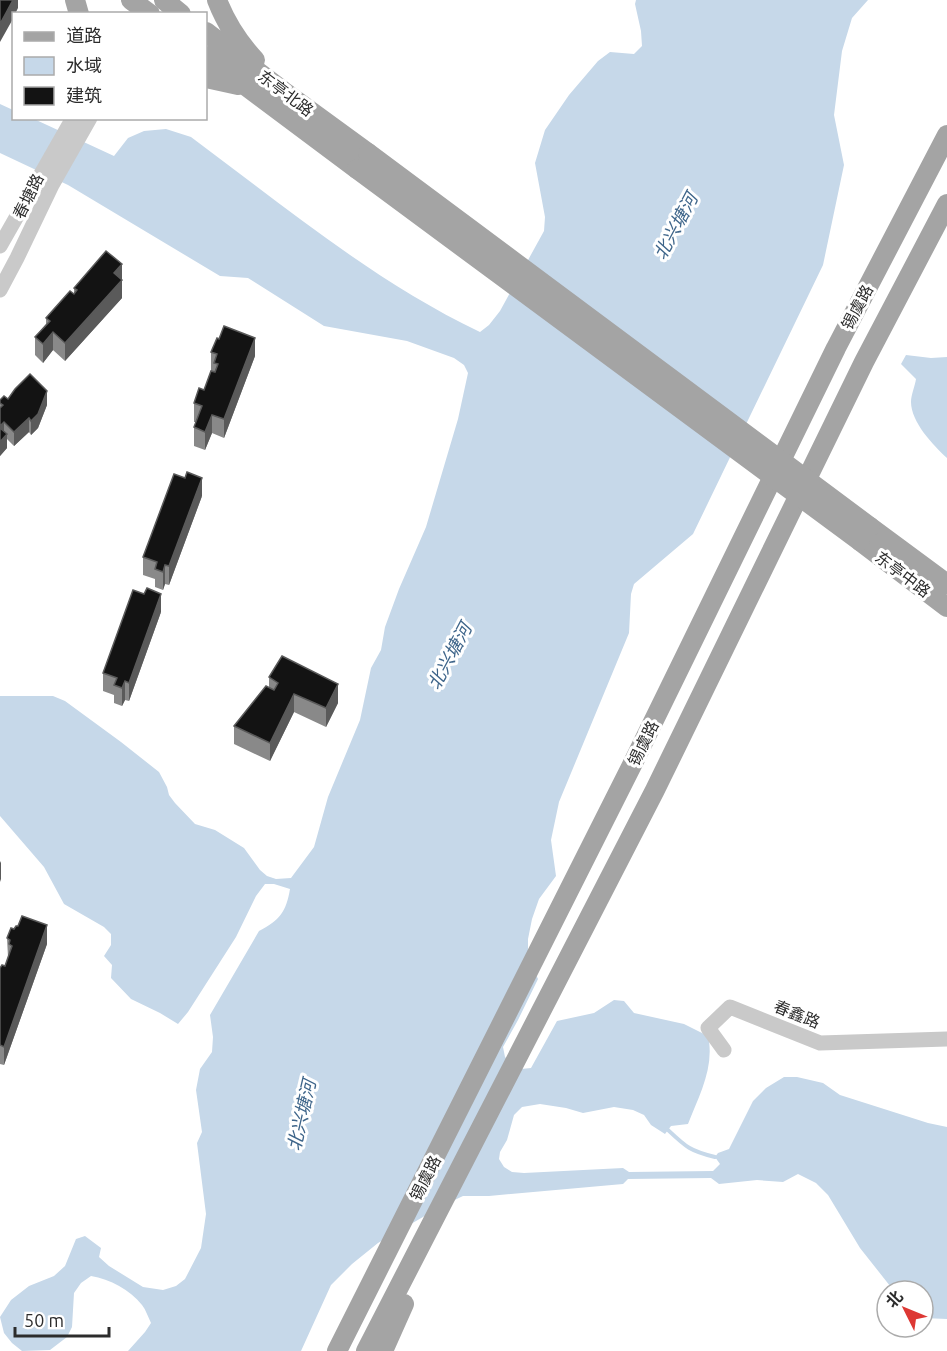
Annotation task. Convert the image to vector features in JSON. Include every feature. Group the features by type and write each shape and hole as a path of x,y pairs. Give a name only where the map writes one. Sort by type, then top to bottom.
{"main road":[{"path":"164,0 179,12"},
{"path":"217,0 229,27 245,50 283,91"},
{"name":"东亭北路","path":"207,33 283,91 363,161"},
{"name":"东亭北路","path":"207,57 248,88 363,161"},
{"path":"207,78 248,88"},
{"name":"锡虞路","path":"337,1351 633,763 836,348 947,135"},
{"path":"363,161 865,534"},
{"name":"锡虞路","path":"366,1351 655,790 864,362 947,204"},
{"name":"东亭中路","path":"865,534 947,584"},
{"name":"东亭中路","path":"865,534 947,607"},
{"path":"383,1351 463,1162"}],"street":[{"name":"春塘路","path":"0,291 17,258 46,181 75,126"},
{"name":"春塘路","path":"0,246 46,181"},
{"name":"春鑫路","path":"724,1050 708,1028 730,1007 820,1042 947,1039"}],"water":[{"name":"北兴塘河","path":"636,0 868,0 852,18 842,51 834,115 844,165 823,265 693,534 634,584 631,594 629,633 559,802 551,840 556,876 539,899 528,939 528,958 538,979 503,1047 505,1057 511,1063 521,1069 531,1068 557,1021 594,1013 614,1000 624,1001 634,1013 684,1024 708,1036 710,1048 705,1081 688,1124 671,1126 665,1134 651,1125 644,1115 633,1110 614,1107 583,1113 540,1104 522,1107 514,1115 499,1159 504,1167 512,1172 524,1173 623,1168 629,1172 713,1171 720,1164 715,1157 718,1153 729,1149 753,1101 766,1088 784,1077 797,1077 823,1083 840,1095 947,1127 947,1319 935,1318 935,1279 885,1279 860,1248 828,1195 816,1183 798,1174 783,1182 757,1180 719,1184 711,1178 628,1179 623,1184 489,1196 463,1196 442,1206 378,1243 331,1285 301,1351 128,1351 151,1323 146,1311 126,1290 91,1276 81,1283 74,1293 72,1327 67,1337 50,1350 22,1351 4,1333 0,1317 11,1300 29,1286 54,1276 65,1266 76,1239 85,1236 101,1248 99,1257 109,1266 143,1287 163,1290 176,1286 185,1279 201,1248 206,1214 197,1143 202,1132 196,1090 200,1069 212,1052 213,1037 210,1015 259,931 281,914 290,889 265,884 256,896 236,937 178,1024 131,999 111,978 112,965 104,956 111,945 111,934 104,927 64,904 44,867 0,816 0,696 53,696 65,701 159,772 169,795 195,824 215,830 244,848 267,876 276,879 291,878 314,847 328,797 360,720 371,668 381,650 385,627 426,527 458,419 468,373 464,365 454,358 407,341 324,326 248,278 220,276 68,185 0,153 0,104 12,110 12,120 36,120 114,156 128,138 144,131 166,129 191,137 367,267 441,312 480,332 500,311 544,231 545,217 535,163 545,130 569,95 598,61 610,52 634,54 642,46"},
{"path":"906,355 947,357 947,458 929,440 912,410 911,402 916,379 901,364"}],"building":[{"path":"0,0 13,0 0,24"},
{"path":"106,251 122,264 114,273 122,280 65,343 53,332 43,344 35,337 50,321 46,318 70,291 74,294 77,290 74,288"},
{"path":"224,326 255,338 224,419 212,415 205,432 194,427 202,406 194,403 199,388 204,390 211,371 215,372 218,364 214,363 217,354 211,352"},
{"path":"30,374 47,391 38,414 31,421 29,418 14,432 4,422 0,426 0,408 3,405 0,400 4,396 8,399"},
{"path":"0,428 7,434 0,442"},
{"path":"187,472 202,478 169,566 165,565 163,572 155,569 157,562 143,557 174,474 185,478"},
{"path":"147,588 161,594 129,683 125,681 122,688 114,685 117,678 103,673 133,590 144,594"},
{"path":"282,656 338,684 326,708 294,694 270,743 234,726 266,686 274,690 278,683 269,677"},
{"path":"22,916 47,925 4,1047 0,1045 0,968 2,965 5,966 12,946 7,938 11,928 18,926"}],"waterway":[{"path":"668,1130 689,1148 715,1157"}]}
